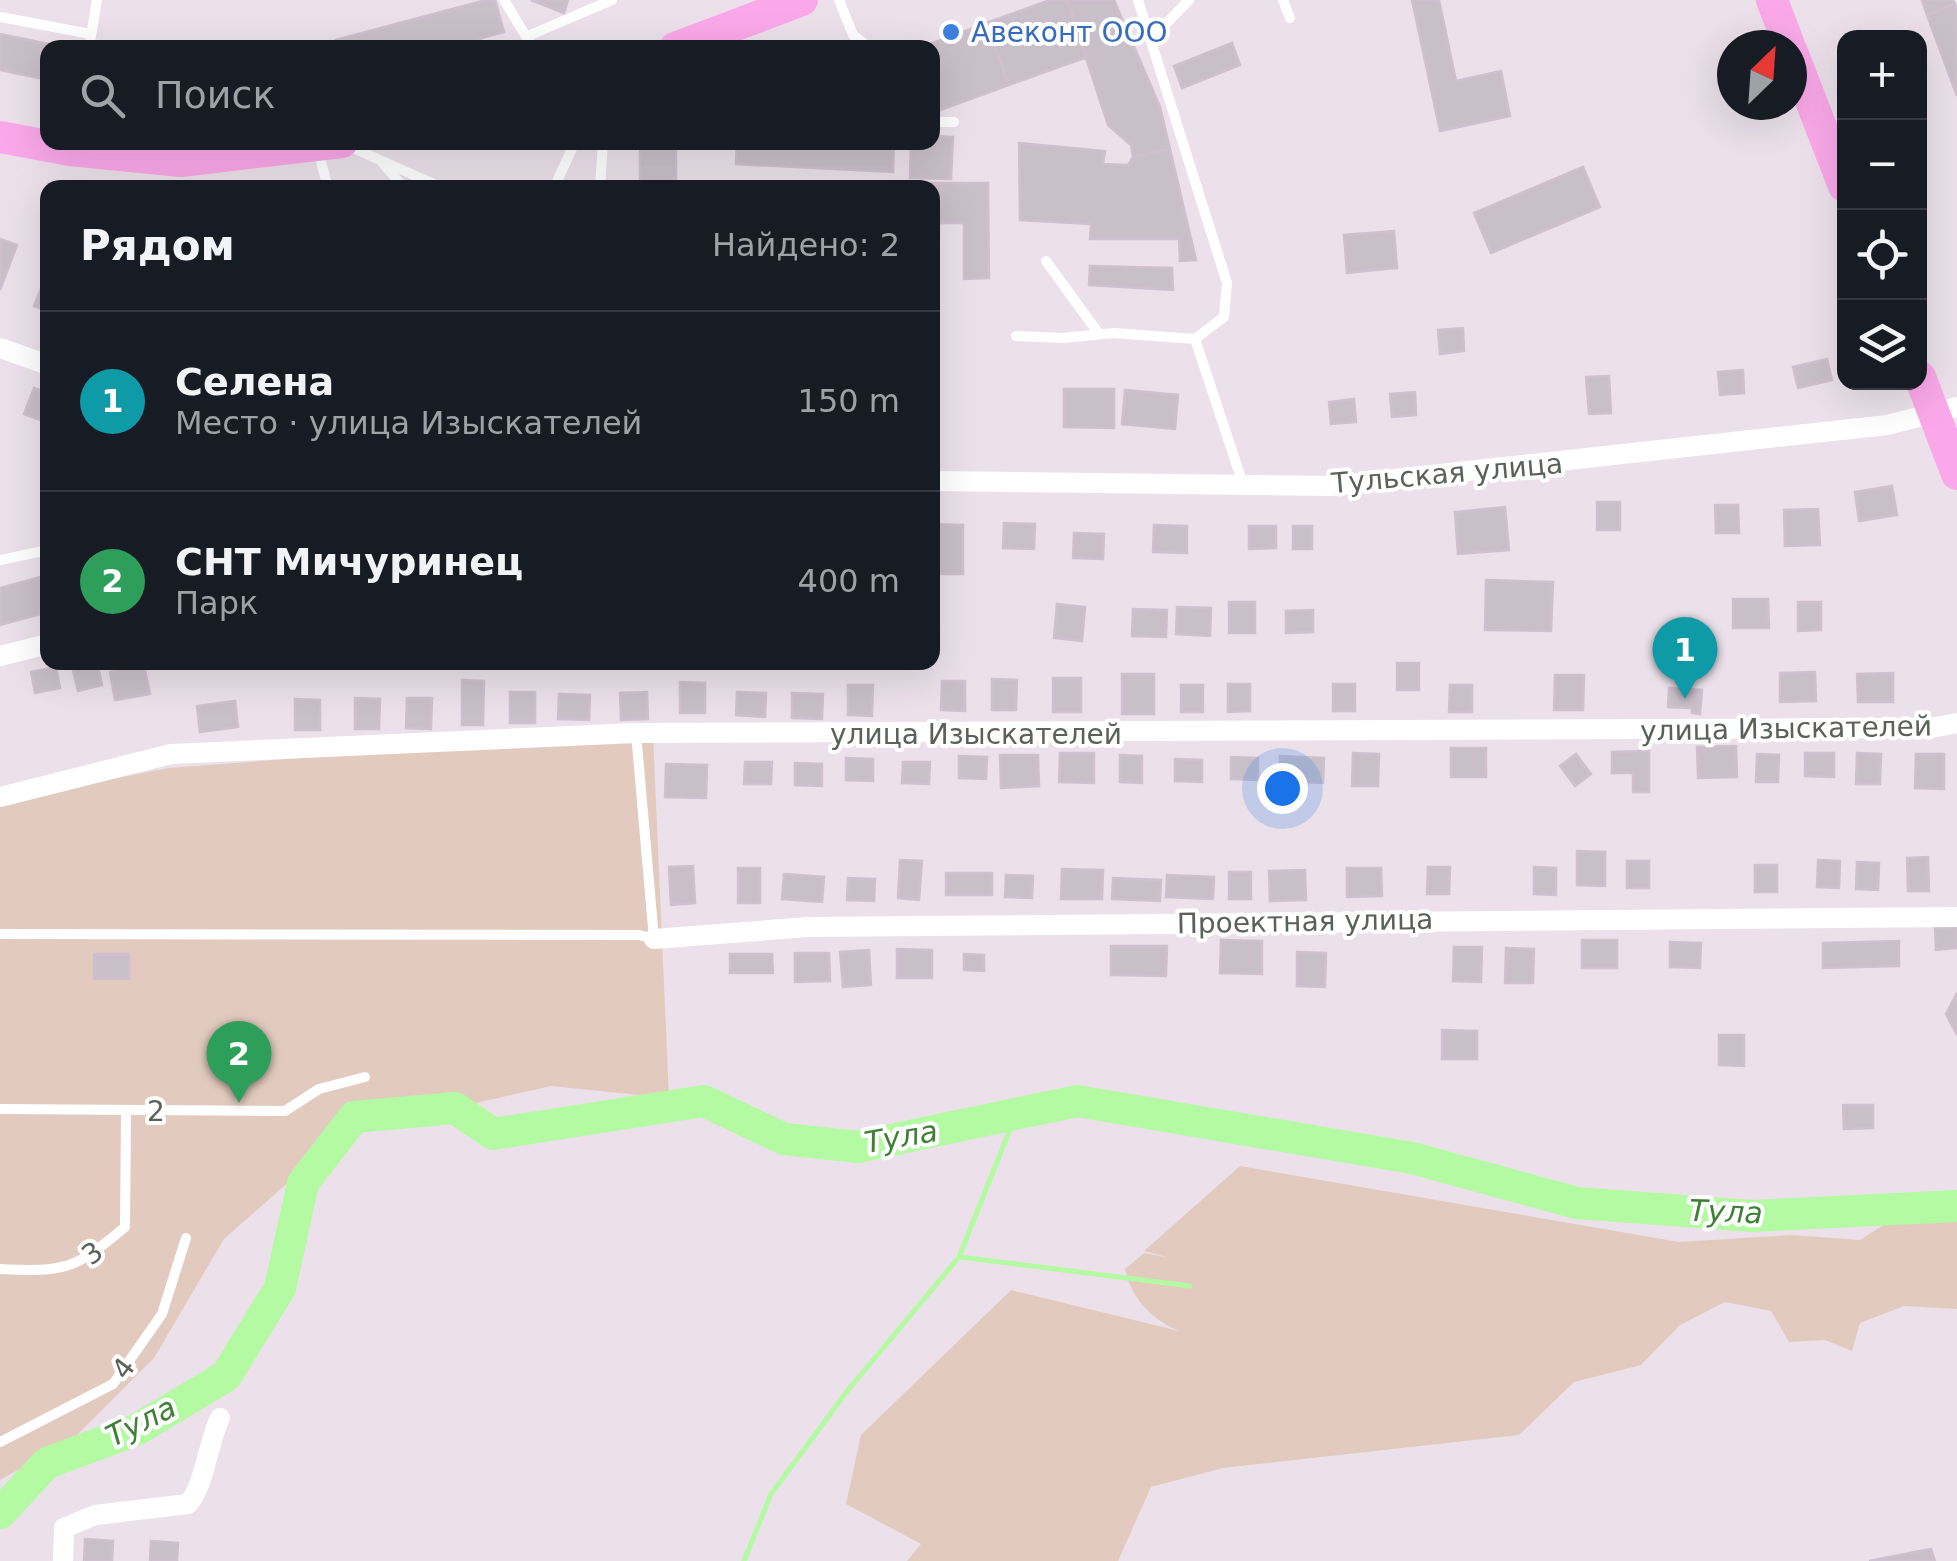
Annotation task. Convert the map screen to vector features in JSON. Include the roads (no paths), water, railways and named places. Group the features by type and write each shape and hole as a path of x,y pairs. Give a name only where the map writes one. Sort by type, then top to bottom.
{"main road":[{"path":"696,40 802,0"},
{"path":"1772,0 1784,30"},
{"path":"1807,90 1837,168"},
{"path":"0,137 40,142"},
{"path":"100,150 181,161 279,150"},
{"path":"1927,386 1945,409 1957,474"}],"street":[{"path":"0,348 40,362"},
{"name":"Тульская улица","path":"940,481 1332,486 1888,426 1945,409"},
{"path":"0,656 40,646"},
{"name":"улица Изыскателей","path":"0,797 172,754 636,733 1400,733 1931,728 1957,723"},
{"name":"Проектная улица","path":"654,939 827,927 1957,917"},
{"path":"63,1561 64,1528 95,1515 188,1504 196,1496 206,1447 220,1418"}],"lane":[{"path":"90,40 97,0"},
{"path":"504,0 530,40"},
{"path":"528,36 612,0"},
{"path":"839,0 852,35 859,40"},
{"path":"1016,336 1099,334 1195,339 1224,316 1227,283 1138,0"},
{"path":"1150,33 1160,30 1190,0"},
{"path":"1283,0 1290,18"},
{"path":"0,17 91,34"},
{"path":"940,122 954,122"},
{"path":"329,180 332,150"},
{"path":"352,150 426,180"},
{"path":"558,180 571,150"},
{"path":"601,180 602,150"},
{"path":"378,158 397,180"},
{"path":"1046,261 1099,334"},
{"path":"1195,339 1243,484"},
{"path":"0,560 40,552"},
{"path":"0,934 639,935 654,939 636,733"},
{"name":"2","path":"0,1109 284,1111 319,1089 365,1077"},
{"name":"3","path":"0,1269 51,1271 76,1266 124,1227 126,1111"},
{"name":"4","path":"0,1442 112,1384 162,1314 186,1238"}],"waterway":[{"name":"Тула","path":"0,1513 47,1463 136,1430 226,1376 280,1288 303,1183 354,1117 455,1108 493,1134 704,1101 784,1139 858,1147 1077,1101 1412,1158 1577,1203 1752,1216 1957,1206"},
{"path":"744,1561 771,1494 848,1390 959,1257 1013,1122 1077,1101"},
{"path":"960,1257 1190,1286"}],"place":[{"name":"Авеконт ООО","path":"951,32"},
{"name":"Селена","path":"1685,699"},
{"name":"СНТ Мичуринец","path":"239,1103"}]}
